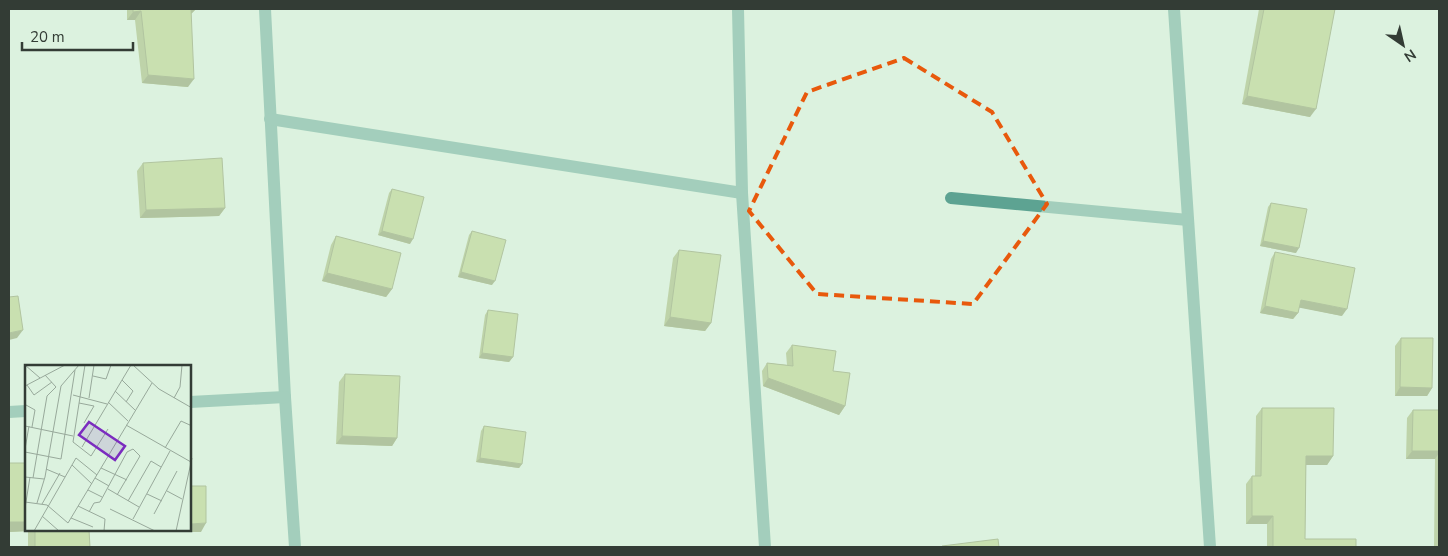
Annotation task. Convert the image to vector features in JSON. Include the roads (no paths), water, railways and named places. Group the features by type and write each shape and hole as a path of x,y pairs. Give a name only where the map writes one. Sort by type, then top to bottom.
{"street":[{"path":"265,9 285,397 295,547"},
{"path":"738,9 742,193 764,547"},
{"path":"1174,9 1210,547"},
{"path":"270,119 742,193"},
{"path":"951,198 1188,220"},
{"path":"191,402 285,397"},
{"path":"9,412 25,411"}]}
